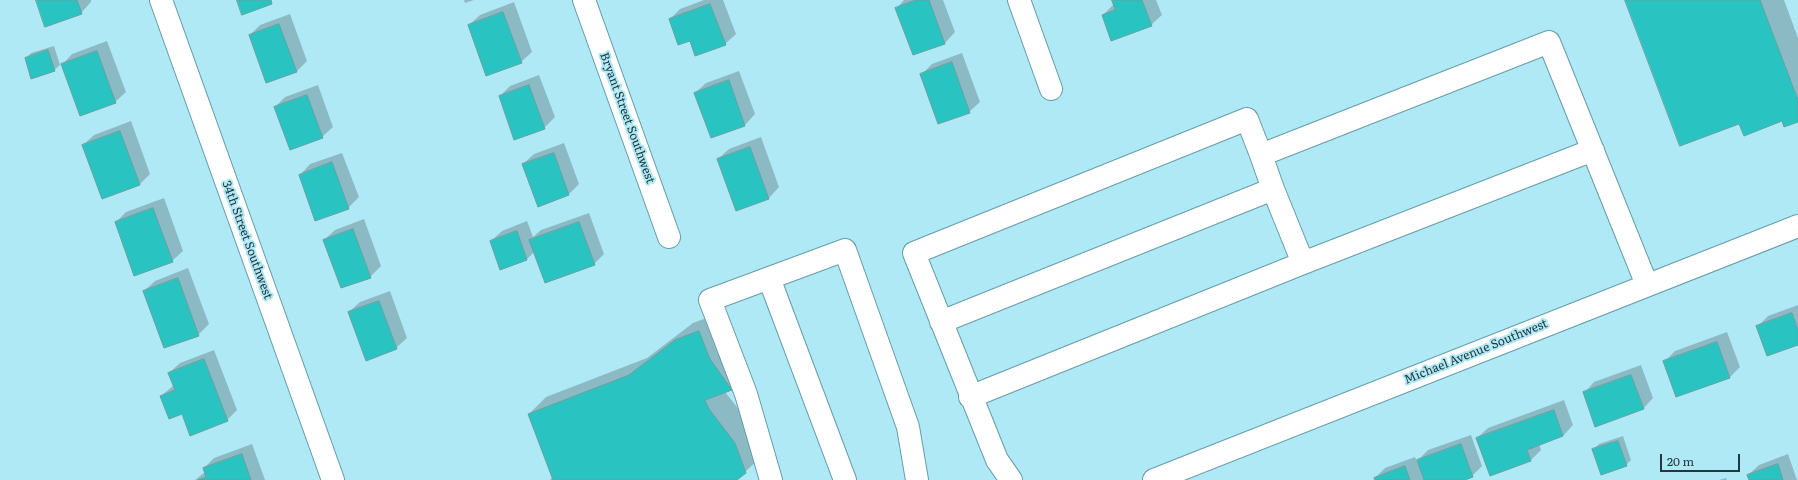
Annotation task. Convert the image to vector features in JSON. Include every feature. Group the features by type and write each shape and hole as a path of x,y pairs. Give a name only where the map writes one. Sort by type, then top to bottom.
{"street":[{"name":"34th Street Southwest","path":"161,0 333,480"},
{"name":"Bryant Street Southwest","path":"584,0 669,237"},
{"path":"1019,0 1051,89"},
{"path":"1261,155 1549,42 1647,285"},
{"path":"1011,480 997,460 970,396 914,253 1246,119 1303,263"},
{"path":"970,396 1303,263 1592,150"},
{"path":"941,322 1273,189"},
{"name":"Michael Avenue Southwest","path":"1154,480 1185,474 1647,285 1798,226"},
{"path":"771,480 746,394 710,300 845,250 908,427 917,480"},
{"path":"769,278 846,480"}],"building":[{"path":"36,0 77,0 82,14 45,27"},
{"path":"237,0 271,0 272,4 242,15"},
{"path":"916,0 929,0 945,44 913,55 895,8"},
{"path":"1112,0 1142,0 1152,26 1111,41 1102,15 1115,10"},
{"path":"1625,0 1760,0 1798,100 1798,122 1784,127 1782,121 1744,136 1739,124 1680,146"},
{"path":"710,4 726,45 695,56 690,41 678,45 669,19"},
{"path":"503,12 522,63 486,76 468,25"},
{"path":"279,24 297,72 266,83 249,35"},
{"path":"48,50 55,71 31,79 25,58"},
{"path":"97,51 116,103 80,116 61,64"},
{"path":"952,62 970,113 938,124 920,74"},
{"path":"729,80 745,126 711,138 694,93"},
{"path":"529,85 545,129 514,140 499,96"},
{"path":"307,95 323,138 290,150 274,107"},
{"path":"120,131 140,185 102,199 82,145"},
{"path":"750,147 769,199 736,211 717,159"},
{"path":"554,153 569,195 538,207 522,164"},
{"path":"332,162 349,209 315,221 299,175"},
{"path":"153,208 173,262 134,276 115,222"},
{"path":"579,222 595,265 545,283 529,240"},
{"path":"353,229 371,278 341,288 323,240"},
{"path":"517,231 527,260 500,270 490,241"},
{"path":"178,278 199,336 164,348 143,291"},
{"path":"379,301 397,349 366,361 348,312"},
{"path":"1792,313 1798,330 1798,345 1767,356 1756,326"},
{"path":"699,331 710,359 732,390 705,400 709,409 735,443 746,473 737,480 553,480 528,414 629,375 675,340"},
{"path":"1717,342 1730,378 1676,397 1663,361"},
{"path":"204,359 228,421 190,436 182,414 169,419 160,396 175,390 168,373"},
{"path":"1631,375 1644,409 1595,427 1583,392"},
{"path":"1554,410 1563,436 1527,450 1531,461 1490,476 1476,438"},
{"path":"1618,441 1627,466 1601,475 1592,449"},
{"path":"1461,444 1473,477 1465,480 1424,480 1417,460"},
{"path":"242,454 251,480 198,480 206,477 203,468"},
{"path":"1778,464 1783,480 1749,480 1747,475"},
{"path":"1405,466 1410,480 1375,480 1374,478"}]}
